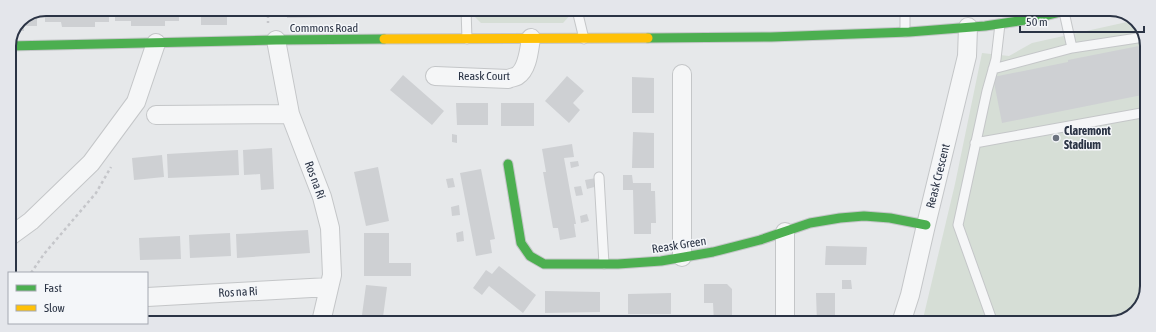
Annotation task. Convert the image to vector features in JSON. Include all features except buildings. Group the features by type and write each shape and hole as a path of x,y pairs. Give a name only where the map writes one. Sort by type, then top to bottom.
{"street":[{"name":"Commons Road","path":"16,46 276,40 771,37 905,32 1000,24 1045,16"},
{"name":"Reask Crescent","path":"903,316 910,296 967,56 968,27"},
{"name":"Reask Court","path":"435,76 508,78 517,76 523,69 531,38"},
{"name":"Ros na Rí","path":"276,40 290,114 322,197 330,228 332,275 322,316"},
{"path":"16,232 31,221 91,163 136,102 156,43"},
{"path":"682,74 682,257"},
{"path":"156,114 290,114"},
{"name":"Reask Green","path":"508,164 521,243 528,254 535,261 544,264 604,264 661,261 713,252 760,240 810,223 840,218 864,216 890,218 926,225"},
{"path":"785,232 785,316"},
{"name":"Ros na Ri","path":"148,297 329,287"}],"lane":[{"path":"466,16 467,39"},
{"path":"578,16 584,39"},
{"path":"905,16 905,32"},
{"path":"1067,16 1072,48"},
{"path":"990,316 958,225 987,91 996,59 1000,24"},
{"path":"993,69 1072,48 1139,38"},
{"path":"975,144 1140,113"},
{"path":"599,177 604,264"}],"shaded area":[{"path":"474,16 569,16 563,23 481,23"},
{"name":"Claremont Stadium","path":"1128,22 1133,26 1138,35 1140,44 1139,294 1133,306 1125,312 1114,316 924,316 955,184 982,53 1009,56 1032,43"}],"traffic: fast":[{"path":"648,38 771,37 909,32 985,26 1044,16"},
{"path":"16,46 384,39"},
{"path":"508,164 521,243 530,256 544,264 618,264 661,261 713,252 760,240 810,223 840,218 864,216 890,218 926,225"}],"traffic: slow":[{"path":"384,39 648,38"}],"place":[{"name":"Claremont Stadium","path":"1056,138"}]}
